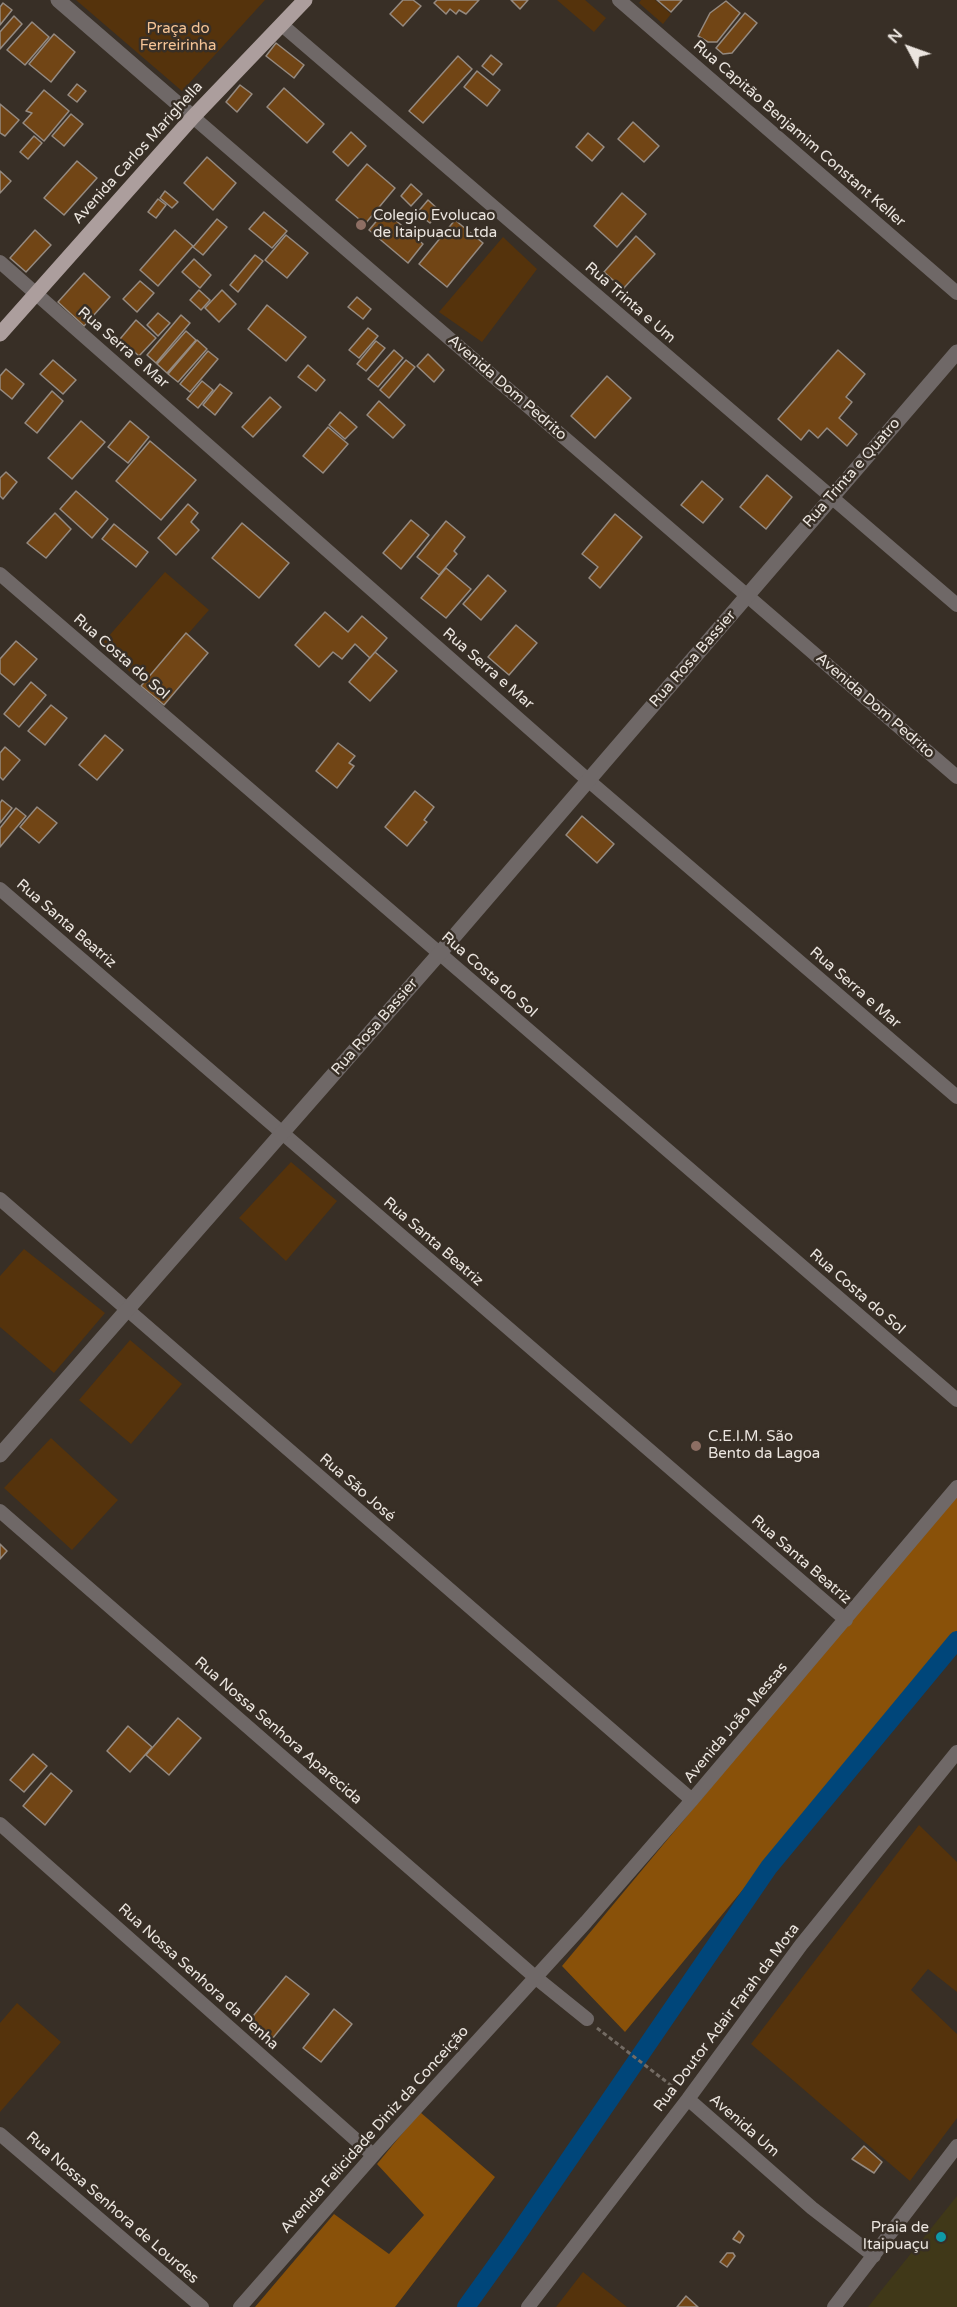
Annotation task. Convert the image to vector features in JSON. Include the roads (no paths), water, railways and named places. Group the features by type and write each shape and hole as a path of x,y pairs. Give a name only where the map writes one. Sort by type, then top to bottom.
{"main road":[{"name":"Avenida Carlos Marighella","path":"0,334 194,117 305,0"}],"street":[{"name":"Avenida Dom Pedrito","path":"58,0 957,777"},
{"name":"Rua Capitão Benjamim Constant Keller","path":"619,0 957,293"},
{"name":"Rua Trinta e Um","path":"282,25 957,605"},
{"name":"Rua Serra e Mar","path":"0,262 589,781 957,1097"},
{"name":"Rua Trinta e Quatro","path":"748,596 830,497 957,352"},
{"name":"Rua Costa do Sol","path":"0,574 957,1400"},
{"name":"Rua Rosa Bassier","path":"0,1455 439,954 748,596"},
{"name":"Rua Santa Beatriz","path":"0,889 846,1620"},
{"name":"Rua São José","path":"0,1199 692,1800"},
{"name":"Avenida João Messas","path":"535,1977 692,1800 957,1487"},
{"name":"Rua Nossa Senhora Aparecida","path":"0,1511 535,1977"},
{"name":"Rua Doutor Adair Farah da Mota","path":"528,2307 688,2099 801,1945 957,1752"},
{"name":"Rua Nossa Senhora da Penha","path":"0,1824 373,2155"},
{"path":"535,1977 587,2019"},
{"name":"Avenida Felicidade Diniz da Conceição","path":"240,2307 373,2155 535,1977"},
{"name":"Avenida Um","path":"688,2099 812,2208 874,2256"},
{"name":"Rua Nossa Senhora de Lourdes","path":"0,2134 202,2307"},
{"path":"834,2307 957,2146"}],"waterway":[{"path":"466,2307 769,1867 957,1640"}],"place":[{"name":"Colegio Evolucao de Itaipuacu Ltda","path":"361,225"},
{"name":"C.E.I.M. São Bento da Lagoa","path":"696,1446"},
{"name":"Praia de Itaipuaçu","path":"941,2237"}],"park label":[{"name":"Praça do Ferreirinha","path":"178,38"}]}
